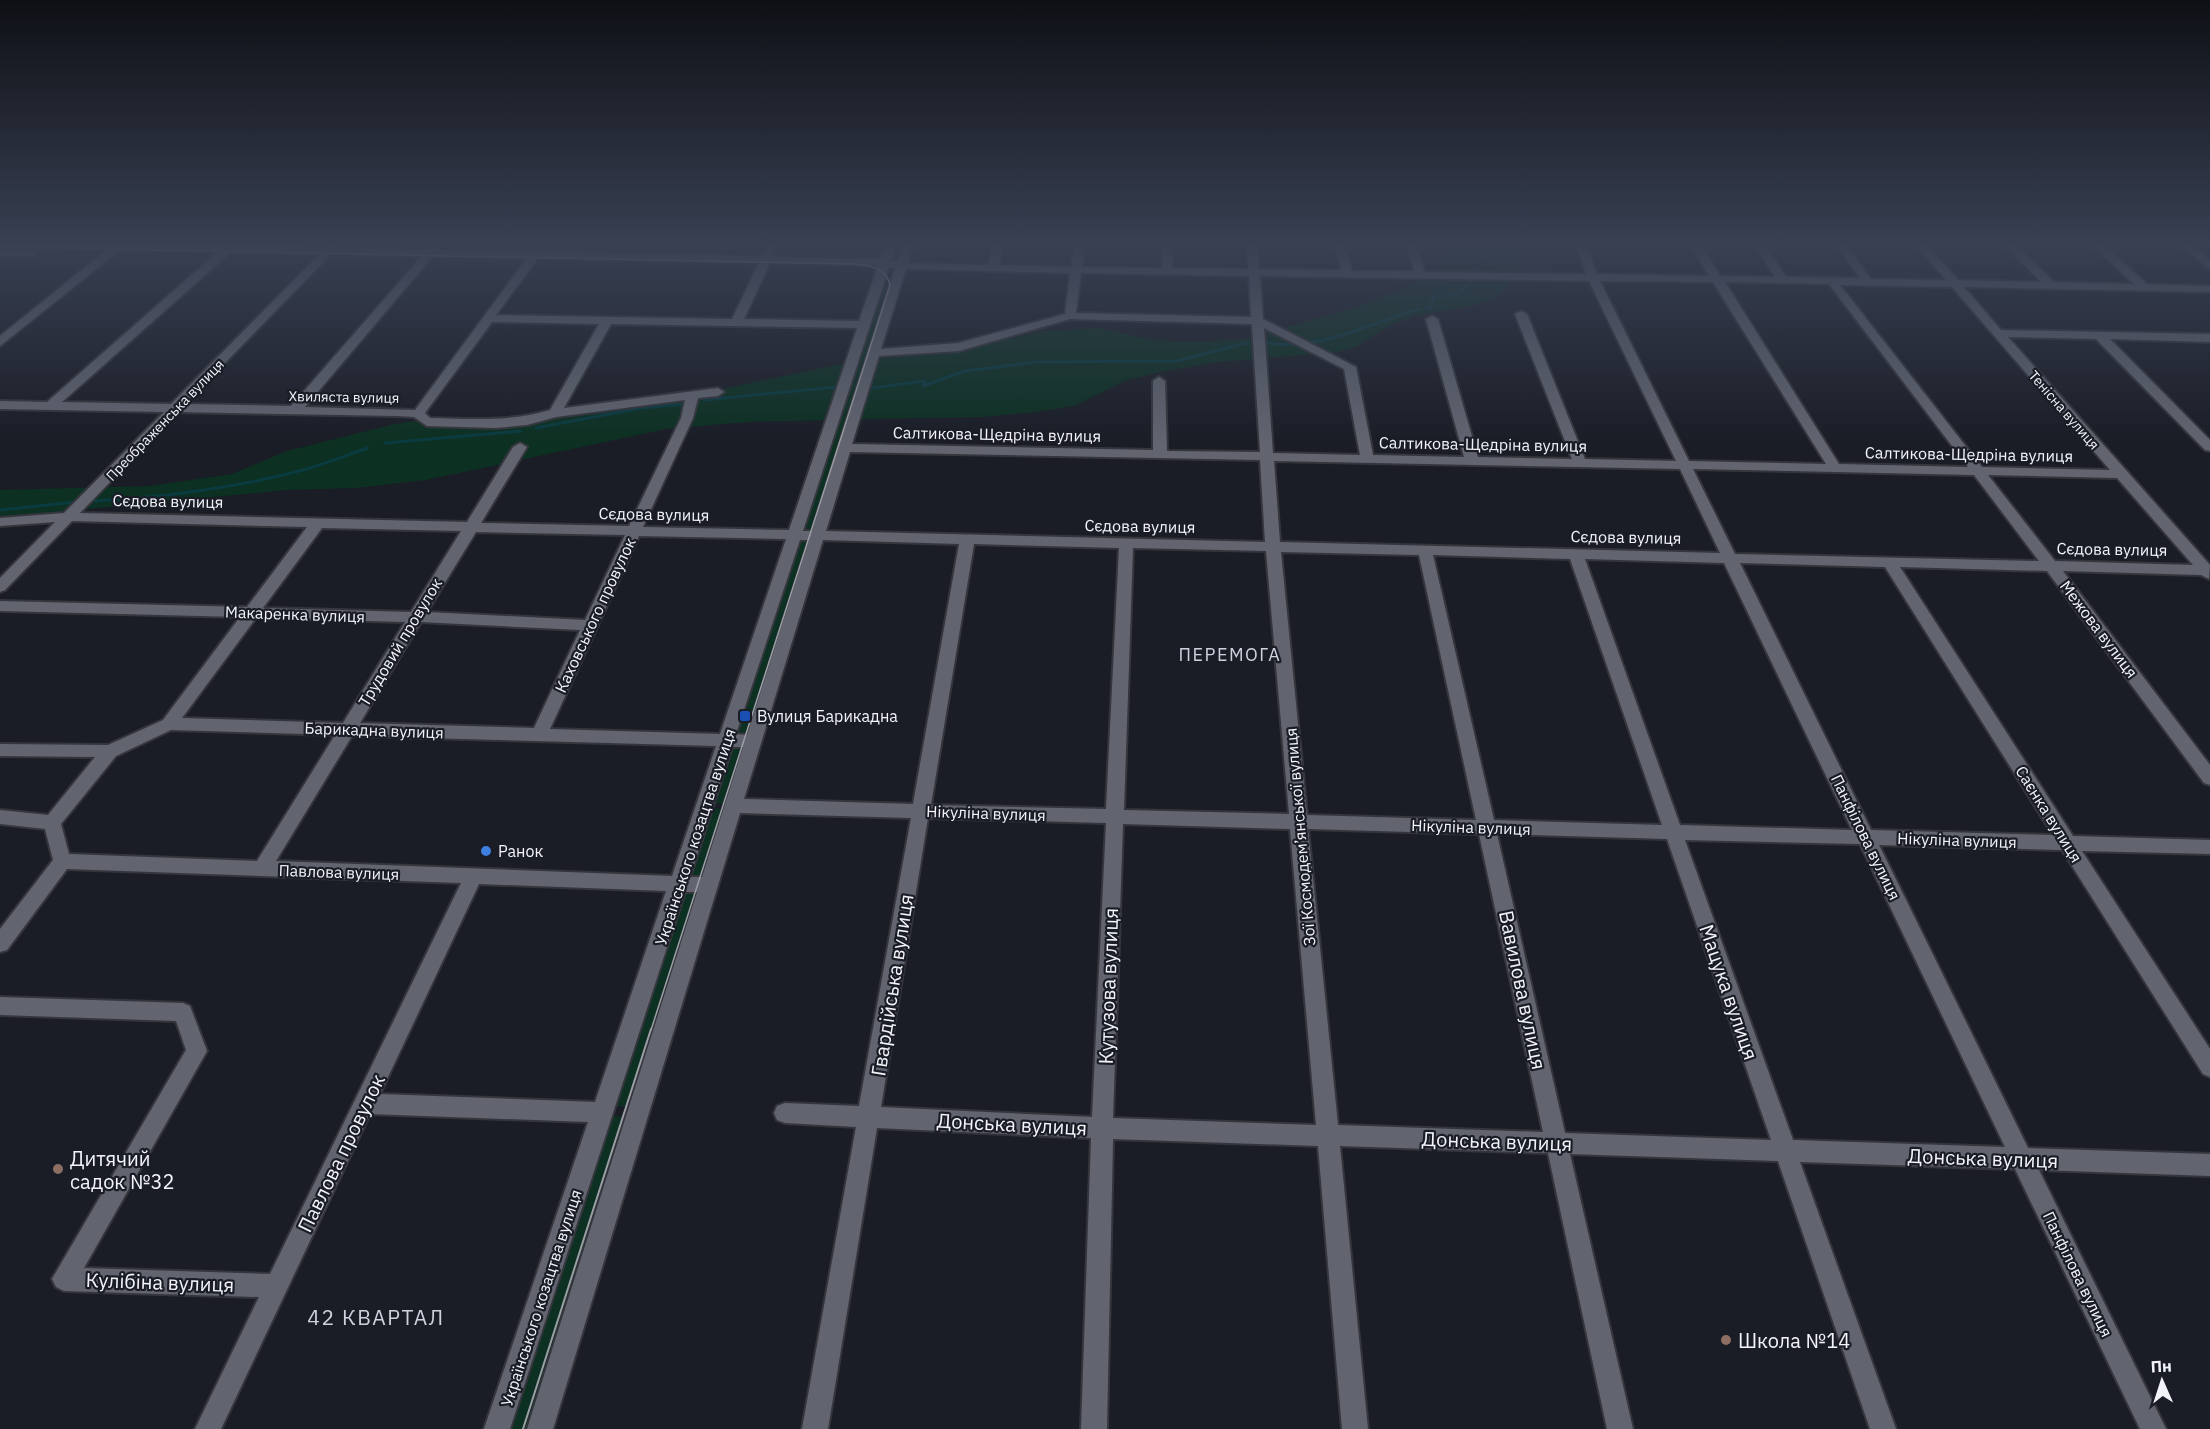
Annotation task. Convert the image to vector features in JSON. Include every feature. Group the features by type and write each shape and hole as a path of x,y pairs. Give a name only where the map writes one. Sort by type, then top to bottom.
{"street":[{"path":"0,342 39,311"},
{"path":"51,405 157,311"},
{"name":"Преображенська вулиця","path":"69,517 271,311"},
{"path":"294,411 380,311"},
{"path":"418,414 493,311"},
{"path":"736,323 742,311"},
{"name":"Українського козацтва вулиця","path":"497,1429 870,311"},
{"name":"Українського козацтва вулиця","path":"540,1429 887,311"},
{"path":"1070,316 1071,311"},
{"name":"Зої Космодем’янської вулиця","path":"1257,311 1273,547 1354,1429"},
{"name":"Панфілова вулиця","path":"1610,311 1732,558 2153,1429"},
{"path":"1737,311 1835,468"},
{"name":"Межова вулиця","path":"1856,311 2210,778"},
{"name":"Тенісна вулиця","path":"1976,311 2209,571"},
{"path":"1521,314 1580,462"},
{"path":"874,353 959,346 1070,316 1258,321 1350,367 1367,458"},
{"path":"488,318 865,326"},
{"path":"1432,319 1472,460"},
{"path":"555,413 607,320"},
{"path":"1996,333 2210,338"},
{"path":"2099,335 2210,447"},
{"path":"2197,337 2210,350"},
{"path":"1159,381 1160,454"},
{"name":"Хвиляста вулиця","path":"0,405 418,414 427,422 476,425 526,421 555,413 718,392"},
{"name":"Каховського провулок","path":"539,735 687,418 692,402 691,395"},
{"name":"Трудовий провулок","path":"262,869 520,447"},
{"name":"Салтикова-Щедріна вулиця","path":"844,448 2120,474"},
{"path":"0,587 69,517"},
{"name":"Сєдова вулиця","path":"0,522 69,517 2209,571"},
{"path":"169,724 254,613 318,523"},
{"name":"Гвардійська вулиця","path":"815,1429 967,540"},
{"name":"Кутузова вулиця","path":"1094,1429 1102,1128 1125,543"},
{"name":"Вавилова вулиця","path":"1425,550 1620,1429"},
{"name":"Мацука вулиця","path":"1576,554 1883,1429"},
{"name":"Саєнка вулиця","path":"1889,562 2210,1067"},
{"name":"Макаренка вулиця","path":"0,606 415,617 590,626"},
{"name":"Барикадна вулиця","path":"0,750 110,751 169,724 753,741"},
{"path":"52,823 110,751"},
{"name":"Нікуліна вулиця","path":"733,806 2210,847"},
{"path":"0,817 52,823"},
{"path":"0,944 62,861 52,823"},
{"name":"Павлова вулиця","path":"62,861 708,885"},
{"name":"Павлова провулок","path":"208,1429 474,876"},
{"name":"Кулібіна вулиця","path":"0,1006 183,1012 197,1052 64,1279 277,1286"},
{"path":"364,1104 603,1112"},
{"name":"Донська вулиця","path":"785,1113 1102,1128 2210,1165"}],"green space":[{"path":"871,311 884,311 814,533 798,533"},
{"path":"1345,311 1444,311 1394,323 1357,346 1338,352 1218,362 1165,371 1124,381 1074,406 982,417 857,419 875,359 947,353 1044,331 1100,328 1151,340 1193,342 1246,339"},
{"path":"850,362 831,420 746,422 666,429 426,480 356,488 287,490 35,514 0,523 0,490 149,486 232,474 287,451 395,424 414,421 442,428 510,426 682,400"},
{"path":"797,538 813,538 751,737 731,737"},
{"path":"729,742 749,743 730,804 710,803"},
{"path":"707,808 728,809 705,882 683,881"},
{"path":"681,888 704,888 635,1107 610,1106"},
{"path":"607,1116 632,1117 533,1429 503,1429"}],"waterway":[{"path":"1267,343 1307,343 1326,339 1415,311"},
{"path":"872,388 925,381 923,386 965,371 1037,362 1176,361 1246,343"},
{"path":"704,400 836,387"},
{"path":"536,428 641,408 687,404"},
{"path":"385,443 521,431"},
{"path":"94,501 173,494 252,482 311,468 368,448"},
{"path":"0,510 76,502"}],"tram line":[{"path":"651,1030 882,311"},
{"path":"523,1429 651,1029"}],"place":[{"name":"Вулиця Барикадна","path":"745,716"},
{"name":"Ранок","path":"486,851"},
{"name":"Дитячий садок №32","path":"58,1169"},
{"name":"Школа №14","path":"1726,1340"}],"district":[{"name":"ПЕРЕМОГА","path":"1230,654"},
{"name":"42 КВАРТАЛ","path":"376,1317"}]}
